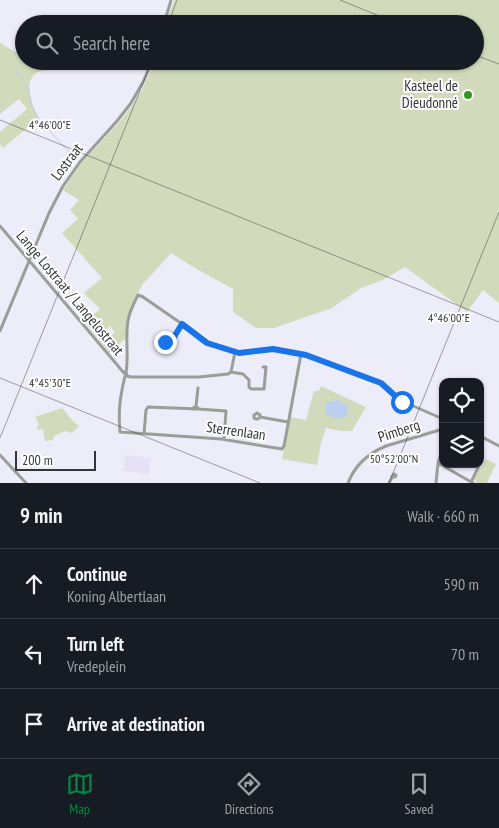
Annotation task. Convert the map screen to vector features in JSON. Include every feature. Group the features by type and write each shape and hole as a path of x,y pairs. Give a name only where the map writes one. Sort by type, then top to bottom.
{"street":[{"path":"167,15 171,0"},
{"name":"Lostraat","path":"0,331 49,213 63,186 80,162 131,103 148,70"},
{"name":"Lange Lostraat / Langelostraat","path":"0,226 125,374"},
{"path":"263,367 266,367 264,389 249,388 249,380 244,374 231,372 227,375 199,377 131,377 125,374 129,314 138,295 207,343 243,353 273,349 301,354 381,383 402,402 439,417"},
{"path":"172,340 182,324"},
{"path":"231,372 235,352"},
{"name":"Sterrenlaan","path":"125,374 118,411 120,432 224,439 282,448 284,446 301,354"},
{"path":"197,408 198,388"},
{"path":"144,434 146,410 148,407 197,408 226,411 224,439"},
{"path":"260,417 288,422"},
{"name":"Pimberg","path":"348,483 360,462 371,453 386,446 439,430"},
{"path":"484,438 499,446"},
{"path":"0,455 26,483"},
{"path":"436,483 439,460"},
{"path":"438,463 472,482 478,468"},
{"path":"389,483 394,474 396,475 395,477 392,476"}],"shaded area":[{"path":"125,455 151,458 149,474 124,471"}],"green space":[{"path":"174,0 499,0 499,303 483,290 467,312 405,267 383,280 361,288 332,308 274,328 256,328 233,312 233,289 171,253 143,284 129,314 125,339 109,353 102,343 115,332 110,326 97,337 85,322 100,309 84,293 102,278 62,233 78,219 70,210 79,200 63,190 80,165 131,107 142,90 150,70 484,70 484,15 169,15"},
{"path":"0,43 15,52 15,70 46,70 35,74 29,85 31,100 43,125 32,124 3,148 0,144 0,132 27,109 19,99 0,114"},
{"path":"321,386 366,407 352,431 326,428 317,465 282,459 290,417 306,420 314,391 319,391"},
{"path":"62,408 79,426 72,433 65,431 54,436 53,440 45,441 43,429 37,430 39,424 35,417"},
{"path":"486,459 496,464 487,483 477,483 474,479 481,468 484,468"}],"water":[{"path":"339,400 346,405 348,412 344,418 330,416 325,408 326,403 329,401"}],"waterway":[{"path":"15,71 24,81 24,85 29,88 30,101 37,117 77,161"}],"place":[{"name":"Kasteel de Dieudonné","path":"468,95"}],"route":[{"path":"165,342 165,339 168,338 172,340 182,324 207,343 239,353 273,349 306,355 381,383 402,402"}]}
